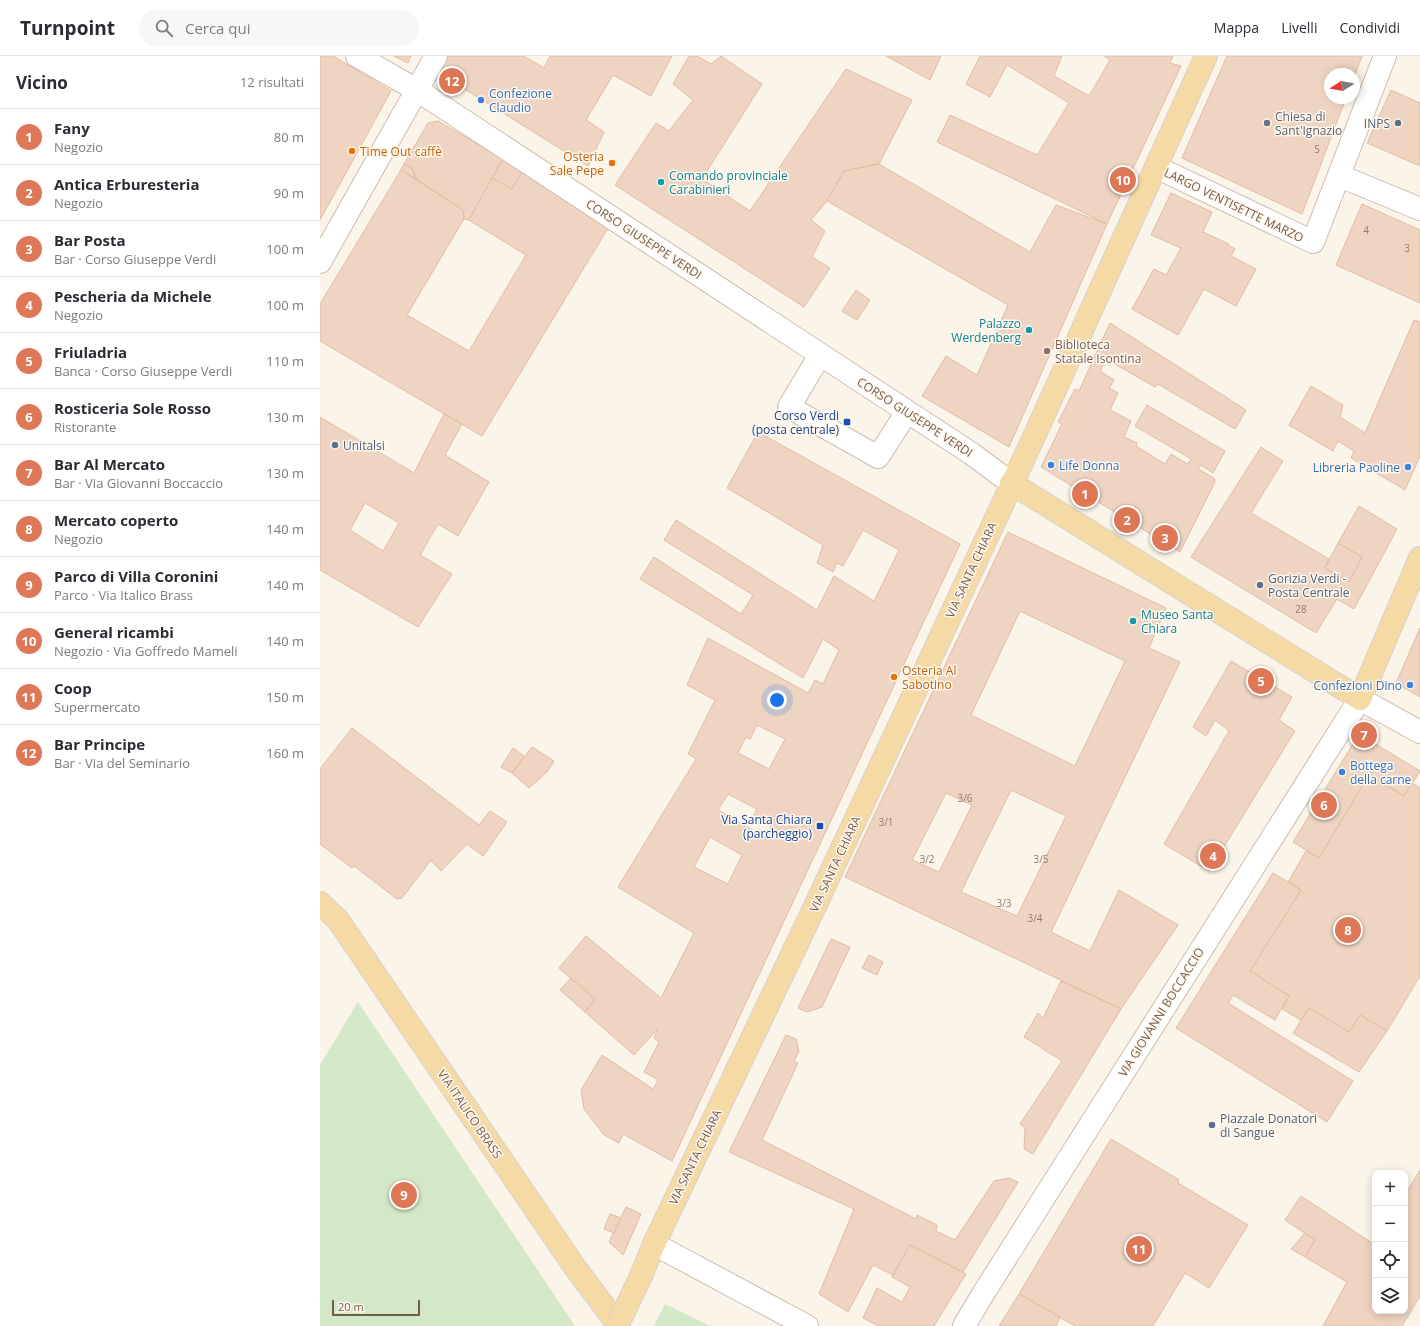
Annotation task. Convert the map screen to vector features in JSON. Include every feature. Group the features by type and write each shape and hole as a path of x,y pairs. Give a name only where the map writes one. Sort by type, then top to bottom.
{"main road":[{"name":"VIA SANTA CHIARA","path":"618,1326 654,1244 814,909 1011,483 1156,167 1201,58"},
{"name":"CORSO GIUSEPPE VERDI","path":"1011,483 1360,699"},
{"path":"1360,699 1420,558"},
{"name":"VIA ITALICO BRASS","path":"320,903 338,920 574,1266 618,1326"}],"street":[{"name":"CORSO GIUSEPPE VERDI","path":"357,56 417,90 972,454 1011,483"},
{"path":"320,262 436,56"},
{"name":"LARGO VENTISETTE MARZO","path":"1156,167 1313,242 1340,176 1385,56"},
{"path":"1340,176 1420,209"},
{"path":"820,355 789,407 878,457 907,412"},
{"name":"CORSO GIUSEPPE VERDI","path":"1360,699 1420,732"},
{"name":"VIA GIOVANNI BOCCACCIO","path":"964,1326 995,1274 1360,699"},
{"path":"654,1244 807,1326"}],"green space":[{"path":"358,1002 575,1326 320,1326 320,1065"},
{"path":"665,1304 710,1326 654,1326"}],"building":[{"path":"320,56 333,56 391,91 320,220"},
{"path":"394,56 411,56 408,63"},
{"path":"448,56 524,56 544,68 550,56 672,56 651,96 613,75 586,120 604,132 588,166 439,73"},
{"name":"Comando provinciale Carabinieri","path":"689,56 697,56 711,64 721,56 762,84 702,179 750,211 846,69 912,100 879,164 844,171 827,201 811,220 825,231 812,257 830,268 804,307 615,185 656,123 669,131 693,100 673,84"},
{"path":"886,56 941,56 930,80"},
{"path":"980,56 1062,56 1054,76 1089,96 1110,60 1104,56 1173,56 1170,63 1181,66 1107,224 937,142 950,115 1037,155 1069,103 1007,65 990,97 966,84"},
{"name":"Chiesa di Sant'Ignazio","path":"1227,56 1362,56 1358,68 1324,68 1324,104 1344,104 1302,214 1182,158"},
{"name":"INPS","path":"1391,90 1420,103 1420,166 1367,143"},
{"path":"438,121 503,159 469,220 464,219 463,210 416,179 412,168 404,164 428,123"},
{"path":"503,159 523,170 512,189 492,178"},
{"path":"404,164 412,168 416,179 401,170"},
{"name":"Palazzo Werdenberg","path":"879,164 1030,252 1056,205 1107,224 1009,447 922,396 946,356 977,375 1008,305 827,201 844,171"},
{"path":"401,170 463,210 464,219 407,315 469,351 526,255 469,220 492,178 512,189 523,170 610,225 482,436 320,341 320,304"},
{"path":"1171,193 1212,212 1203,232 1229,244 1228,245 1235,249 1231,256 1256,269 1236,306 1204,289 1178,335 1132,309 1154,269 1166,275 1181,248 1151,235"},
{"path":"1362,204 1420,230 1420,303 1336,265"},
{"path":"856,290 870,300 857,320 842,311"},
{"path":"1414,320 1420,322 1420,456 1405,490 1351,458 1354,451 1338,441 1333,451 1289,425 1311,386 1343,405 1340,417 1365,433"},
{"path":"1110,323 1246,410 1235,429 1158,384 1155,387 1106,359 1100,371 1114,380 1109,388 1118,393 1110,410 1131,421 1124,437 1137,443 1136,446 1165,464 1171,454 1188,464 1191,459 1135,426 1147,405 1225,451 1213,473 1201,465 1198,469 1214,478 1215,482 1180,552 1041,467 1062,424 1058,422 1075,389 1079,391"},
{"path":"444,414 462,424 445,455 489,482 458,536 438,524 420,555 452,574 418,627 320,570 320,417 414,473","holes":["365,503 399,523 383,551 350,530"]},
{"path":"758,432 960,544 672,1161 623,1134 619,1143 604,1135 584,1109 581,1090 602,1055 653,1089 658,1080 644,1072 659,1042 654,1038 657,1030 634,1055 585,1012 595,999 559,968 586,936 661,998 694,933 618,887 696,759 688,754 715,700 687,685 708,638 808,693 815,680 823,684 839,650 823,639 803,678 640,579 654,557 741,614 753,595 664,540 676,520 817,610 834,576 874,601 899,550 863,530 843,566 837,563 833,572 817,563 823,545 727,488","holes":["757,725 785,739 769,769 738,753 746,737 750,739","728,794 757,809 754,815 771,826 766,838 718,810","710,837 742,855 728,884 694,867"]},
{"path":"1261,447 1283,461 1251,513 1329,559 1325,568 1349,582 1362,557 1338,543 1359,506 1397,529 1354,609 1337,599 1316,633 1191,557"},
{"path":"1008,532 1166,608 1149,648 1180,662 1051,932 1090,951 1119,890 1178,925 1121,1009 845,877","holes":["1020,611 1125,661 1075,766 971,715","1011,790 1066,816 1017,916 961,892","946,793 972,805 939,872 912,860"]},
{"path":"1338,543 1362,557 1349,582 1325,568"},
{"path":"1420,628 1420,697 1396,683"},
{"path":"1231,661 1292,697 1279,720 1295,731 1209,871 1164,844 1229,731 1215,720 1206,736 1193,727"},
{"path":"352,728 479,825 490,811 507,822 483,856 467,844 441,871 431,860 402,898 397,899 354,866 352,868 320,844 320,769"},
{"path":"1359,734 1420,771 1404,796 1369,775 1319,858 1293,842"},
{"path":"532,747 554,761 547,772 529,788 512,773"},
{"path":"513,748 524,756 512,773 501,767"},
{"path":"1369,775 1404,796 1412,783 1420,788 1420,976 1387,1031 1360,1015 1349,1032 1309,1008 1301,1020 1282,1009 1289,996 1250,971 1301,890 1288,882 1306,851 1319,858"},
{"path":"1273,873 1301,890 1250,971 1289,996 1275,1020 1233,995 1228,1003 1353,1081 1327,1122 1176,1028"},
{"path":"831,939 850,947 822,1007 807,1012 798,1008"},
{"path":"869,955 883,962 877,975 862,968"},
{"path":"571,978 595,999 585,1012 560,990"},
{"path":"1061,981 1121,1009 1033,1154 1024,1149 1025,1128 1020,1124 1062,1061 1024,1037 1038,1013 1043,1018"},
{"path":"1309,1008 1349,1032 1360,1015 1387,1031 1359,1072 1293,1033"},
{"path":"786,1035 796,1039 799,1051 794,1061 798,1063 762,1140 916,1219 917,1215 937,1225 936,1231 955,1240 994,1181 1009,1178 1018,1182 963,1272 910,1245 893,1275 873,1265 848,1312 819,1294 854,1209 729,1152"},
{"path":"1111,1139 1179,1180 1178,1183 1248,1225 1209,1288 1185,1273 1153,1326 1075,1326 1019,1294"},
{"path":"1420,1170 1420,1296 1402,1326 1323,1326 1347,1282 1305,1257 1315,1240 1285,1220 1301,1196 1372,1243 1372,1314 1408,1314 1408,1190"},
{"path":"626,1207 641,1214 623,1255 609,1242"},
{"path":"610,1214 621,1218 614,1233 604,1229"},
{"path":"1305,1233 1315,1240 1305,1257 1291,1249"},
{"path":"910,1245 966,1274 934,1326 878,1326 863,1318 877,1288 902,1302 910,1287 892,1277"},
{"path":"1019,1294 1060,1317 1056,1326 999,1326"}],"place":[{"name":"Bar Principe","path":"452,81"},
{"name":"Confezione Claudio","path":"481,100"},
{"name":"Chiesa di Sant'Ignazio","path":"1267,123"},
{"name":"INPS","path":"1398,123"},
{"name":"Time Out caffè","path":"352,151"},
{"name":"Osteria Sale Pepe","path":"612,163"},
{"name":"General ricambi","path":"1123,180"},
{"name":"Comando provinciale Carabinieri","path":"661,182"},
{"name":"Palazzo Werdenberg","path":"1029,330"},
{"name":"Biblioteca Statale Isontina","path":"1047,351"},
{"name":"Corso Verdi (posta centrale)","path":"847,422"},
{"name":"Unitalsi","path":"335,445"},
{"name":"Life Donna","path":"1051,465"},
{"name":"Libreria Paoline","path":"1408,467"},
{"name":"Fany","path":"1085,494"},
{"name":"Antica Erburesteria","path":"1127,520"},
{"name":"Bar Posta","path":"1165,538"},
{"name":"Gorizia Verdi - Posta Centrale","path":"1260,585"},
{"name":"Museo Santa Chiara","path":"1133,621"},
{"name":"Osteria Al Sabotino","path":"894,677"},
{"name":"Friuladria","path":"1261,681"},
{"name":"Confezioni Dino","path":"1410,685"},
{"name":"Bar Al Mercato","path":"1364,735"},
{"name":"Bottega della carne","path":"1342,772"},
{"name":"Rosticeria Sole Rosso","path":"1324,805"},
{"name":"Via Santa Chiara (parcheggio)","path":"820,826"},
{"name":"Pescheria da Michele","path":"1213,856"},
{"name":"Mercato coperto","path":"1348,930"},
{"name":"Piazzale Donatori di Sangue","path":"1212,1125"},
{"name":"Parco di Villa Coronini","path":"404,1195"},
{"name":"Coop","path":"1139,1249"}]}
